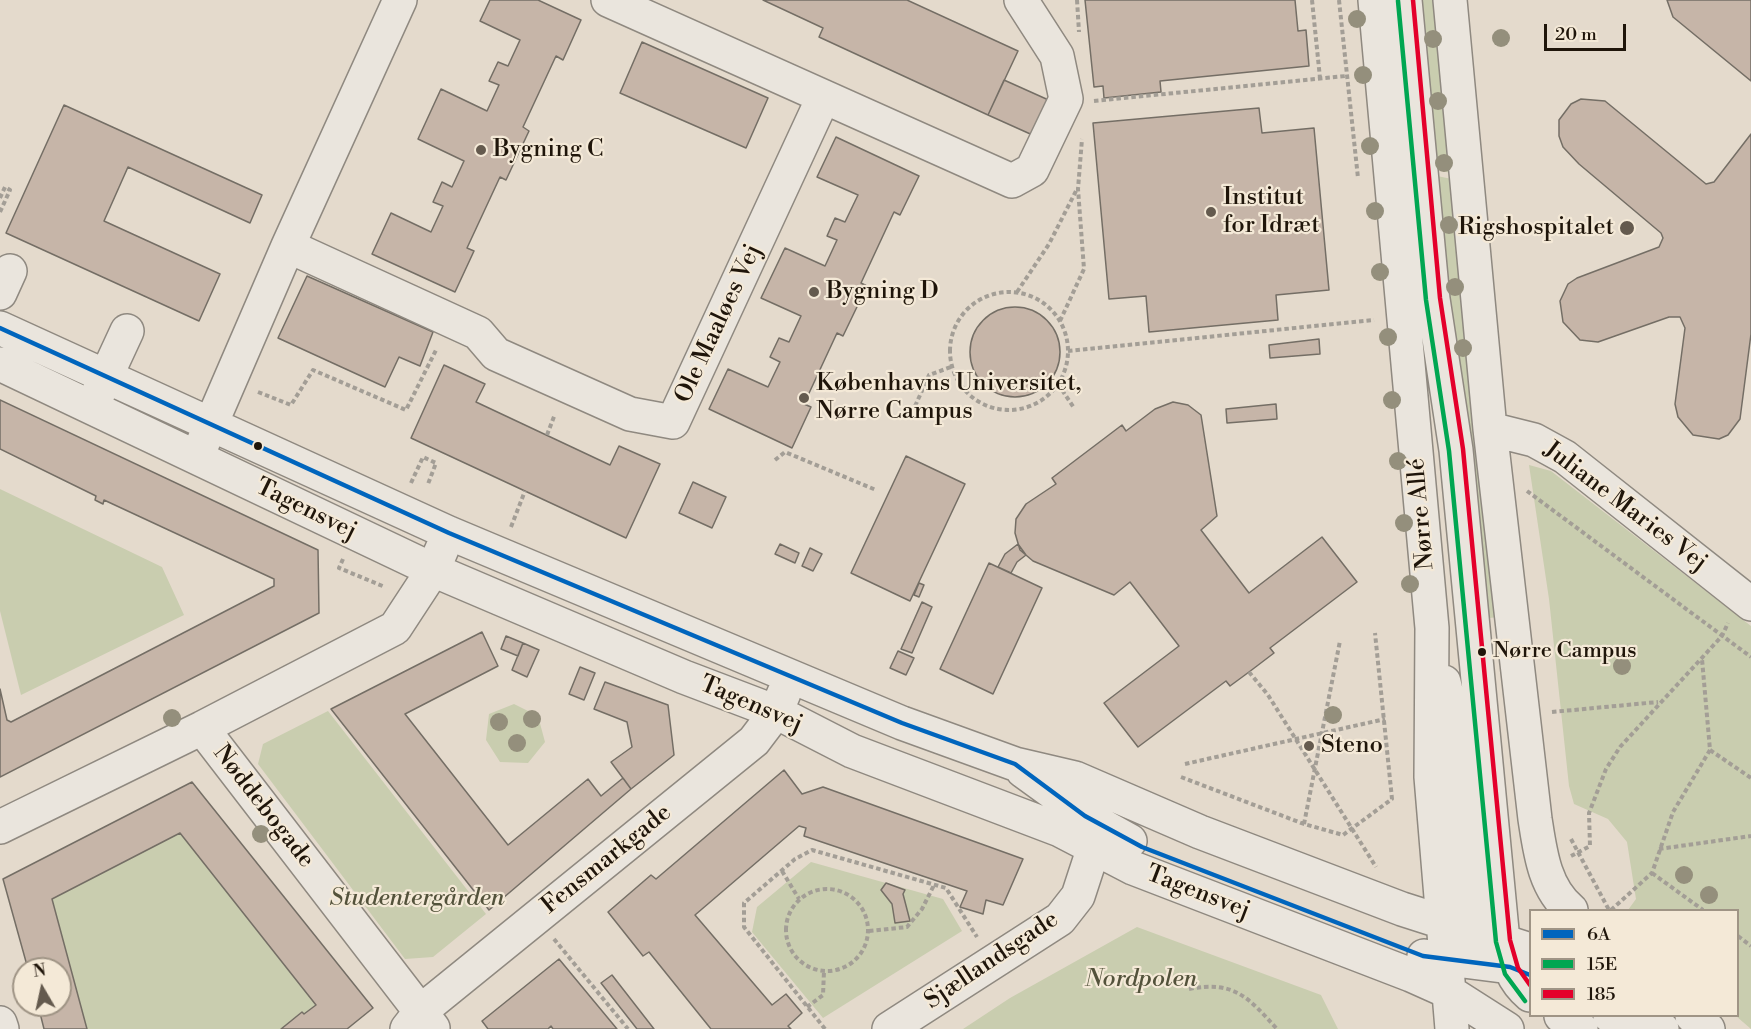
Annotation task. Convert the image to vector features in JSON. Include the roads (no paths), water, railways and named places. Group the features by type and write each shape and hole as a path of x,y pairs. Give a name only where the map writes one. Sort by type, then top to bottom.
{"street":[{"path":"196,456 400,0"},
{"path":"608,0 1012,181 1032,170 1066,99 1057,56 1021,0"},
{"name":"Nørre Allé","path":"1375,0 1432,628 1431,777 1463,980"},
{"path":"1406,0 1433,299 1456,450 1478,678 1518,958 1517,981 1529,994"},
{"path":"1450,0 1490,429 1525,715 1535,819 1545,870 1553,888 1570,909"},
{"name":"Ole Maaløes Vej","path":"288,246 478,333 496,354 630,414 673,422 823,98"},
{"name":"Tagensvej","path":"0,328 449,533 790,678 902,723 1015,764 1075,778 1200,832 1463,980 1507,1029"},
{"path":"91,407 127,331"},
{"name":"Tagensvej","path":"0,364 433,570 684,677 776,712 852,750 1060,830 1133,868 1411,975 1463,980 1518,958"},
{"name":"Juliane Maries Vej","path":"1490,429 1534,440 1565,457 1748,594"},
{"path":"0,827 202,728 395,628 433,570 449,533"},
{"name":"Fensmarkgade","path":"420,1023 536,918 754,741 776,712 790,678"},
{"name":"Nøddebogade","path":"202,728 420,1023"},
{"name":"Sjællandsgade","path":"889,1029 1060,919 1078,896 1094,847"},
{"path":"1463,980 1529,1001"},
{"path":"1463,980 1514,1029"},
{"path":"1563,1017 1581,1029"},
{"path":"1611,1017 1627,1029"},
{"path":"1647,1017 1662,1029"},
{"path":"1693,1017 1708,1029"},
{"path":"0,1023 2,1029"}],"place":[{"name":"Bygning C","path":"481,150"},
{"name":"Institut for Idræt","path":"1211,212"},
{"name":"Rigshospitalet","path":"1627,228"},
{"name":"Bygning D","path":"814,292"},
{"name":"Københavns Universitet, Nørre Campus","path":"804,398"},
{"name":"Nørre Campus","path":"1482,652"},
{"name":"Steno","path":"1309,746"}],"park label":[{"name":"Studentergården","path":"417,899"},
{"name":"Nordpolen","path":"1141,980"}]}
